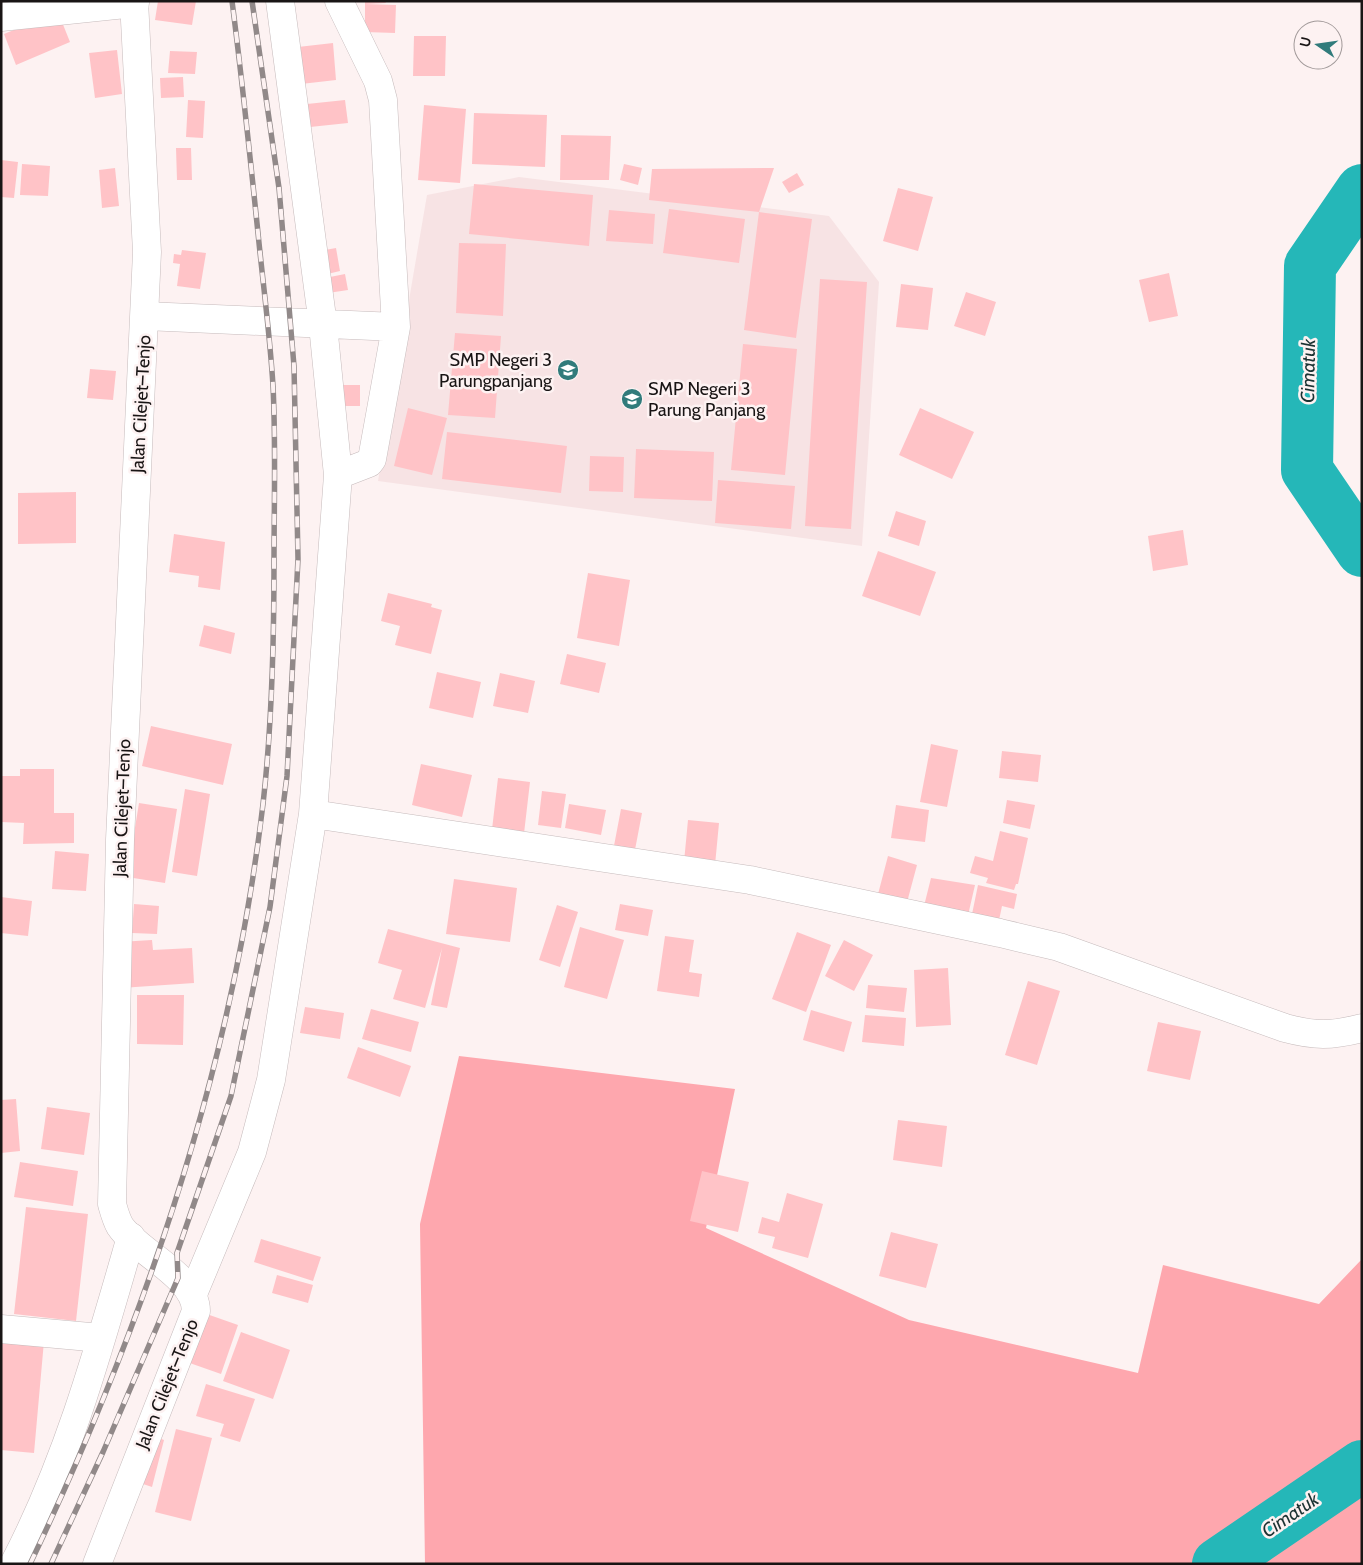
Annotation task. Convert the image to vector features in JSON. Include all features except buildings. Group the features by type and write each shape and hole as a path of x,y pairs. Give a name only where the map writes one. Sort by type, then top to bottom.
{"street":[{"path":"193,1294 240,1184 262,1117 271,1080 313,814 338,475 323,325 280,1"},
{"path":"338,475 369,463 372,459 396,327 383,100 378,81 339,1"},
{"path":"1,17 134,2"},
{"name":"Jalan Cilejet–Tenjo","path":"97,1564 194,1318 196,1304 193,1294 178,1278 121,1226 115,1214 112,1192 120,840 147,252 134,2"},
{"path":"145,316 396,327"},
{"path":"313,814 794,888 1059,947 1284,1028 1303,1033 1334,1035 1362,1028"},
{"path":"14,1564 34,1526 58,1469 101,1338 131,1237"},
{"path":"1,1329 101,1338"}],"shaded area":[{"name":"SMP Negeri 3 Parung Panjang","path":"519,177 829,216 879,282 862,546 378,481 427,195"},
{"path":"459,1056 735,1089 706,1228 909,1320 1138,1373 1163,1265 1319,1304 1362,1259 1362,1564 425,1564 420,1224"}],"waterway":[{"name":"Cimatuk","path":"1362,190 1310,266 1307,470 1362,551"},
{"name":"Cimatuk","path":"1218,1564 1362,1466"}],"railway":[{"path":"30,1564 110,1382 146,1288 178,1194 206,1098 230,1001 249,903 263,804 269,744 273,654 274,408 272,367 232,1"},
{"path":"51,1564 103,1452 178,1278 177,1253 231,1096 270,907 287,776 298,559 294,366 279,188 252,1"}],"place":[{"name":"SMP Negeri 3 Parungpanjang","path":"568,370"},
{"name":"SMP Negeri 3 Parung Panjang","path":"632,399"}]}
